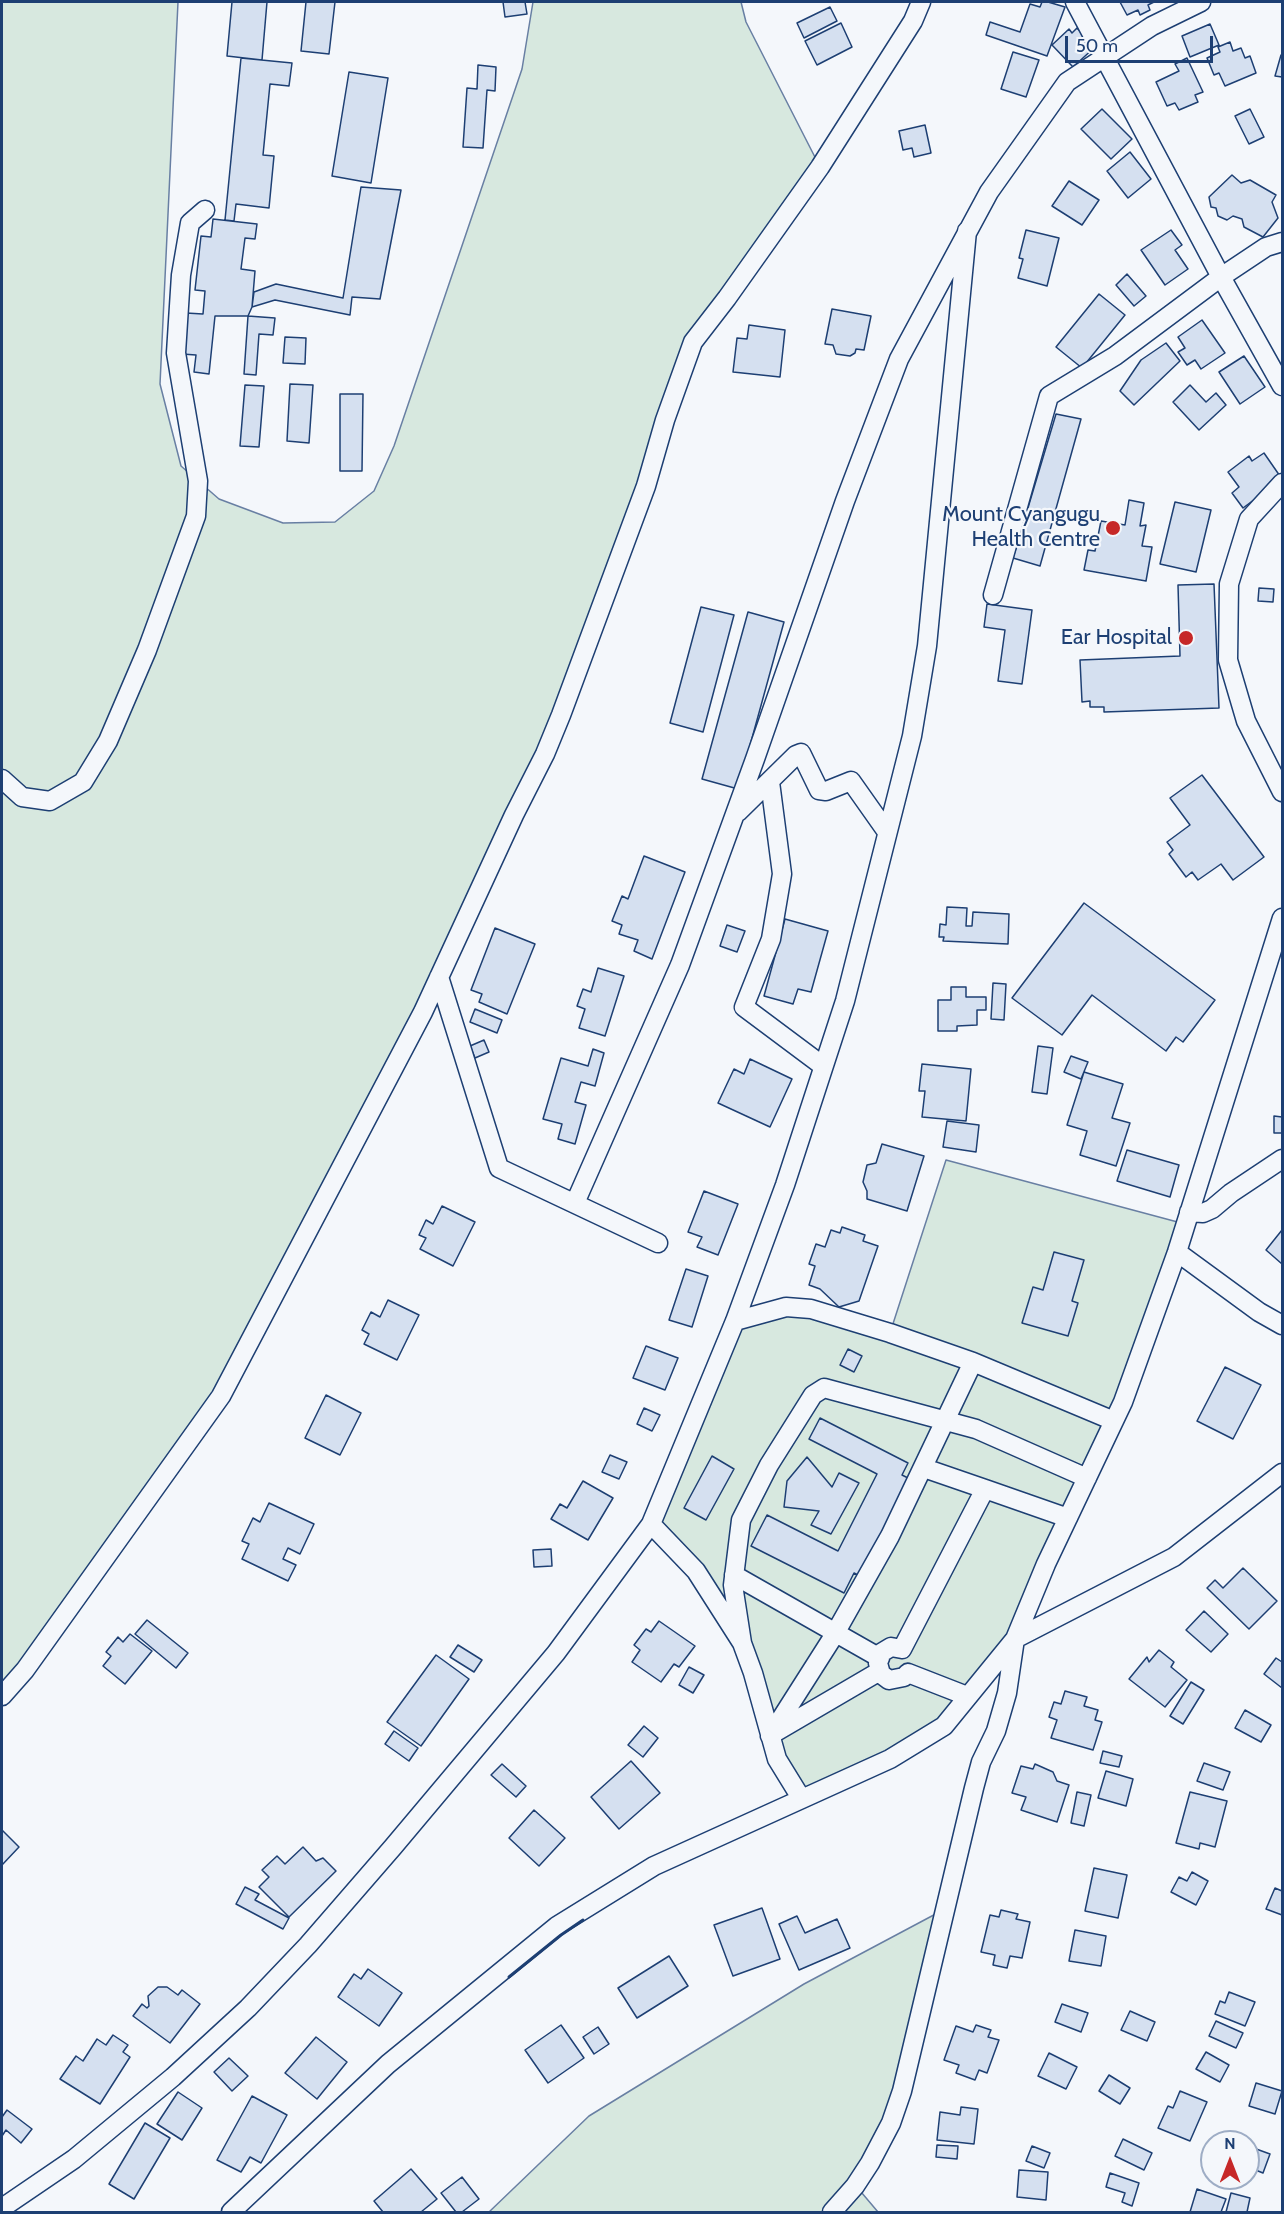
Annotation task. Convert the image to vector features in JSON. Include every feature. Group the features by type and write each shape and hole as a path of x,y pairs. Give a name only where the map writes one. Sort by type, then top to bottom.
{"street":[{"path":"2,1696 25,1671 221,1396 423,1012 514,815 545,754 646,486 665,420 693,342 820,167 913,21 921,2"},
{"path":"1075,2 1221,277 1282,386"},
{"path":"575,1203 680,965 735,816 844,501 899,359 989,192 1055,96 1067,82 1152,26 1201,2"},
{"path":"2,779 22,797 50,801 83,782 108,741 142,660 196,516 198,481 176,353 181,275 190,223 205,210"},
{"path":"2,2208 74,2158 173,2077 248,2008 393,1847 541,1670 651,1524 735,1321 785,1185 845,1001 912,736 927,646 967,231"},
{"path":"993,595 1049,396 1115,356 1221,277 1266,247 1282,242"},
{"path":"1282,483 1249,519 1228,584 1228,660 1246,721 1282,792"},
{"path":"735,816 796,755 801,753 819,790 826,791 851,780 887,832"},
{"path":"770,782 783,873 771,939 744,1007 823,1066"},
{"path":"832,2212 855,2186 891,2123 902,2091 981,1762 996,1731 1007,1693 1015,1639 1046,1564 1123,1402 1177,1252 1282,918"},
{"path":"439,977 499,1168 658,1244"},
{"path":"1189,1212 1203,1214 1212,1209 1231,1193 1282,1159"},
{"path":"1177,1252 1259,1312 1282,1325"},
{"path":"735,1321 786,1307 811,1309 890,1333 972,1362 1114,1421"},
{"path":"770,1736 836,1632 890,1536 972,1362"},
{"path":"801,1798 777,1759 753,1673 742,1643 733,1585 741,1520 769,1465 813,1395 824,1388 943,1420 976,1430 1050,1460 1087,1478"},
{"path":"924,1468 1068,1518"},
{"path":"231,2212 388,2064 557,1926 654,1866 890,1759 944,1726 1015,1639 1174,1557 1282,1473"},
{"path":"967,1696 908,1673 904,1677 889,1680 881,1674 880,1664 881,1653 891,1647 902,1649 985,1489"},
{"path":"651,1524 696,1571 742,1643"},
{"path":"734,1575 836,1632 880,1664"},
{"path":"770,1736 880,1664"}],"shaded area":[{"path":"2,2 178,2 160,384 181,466 219,499 283,523 335,522 374,491 394,446 522,69 533,2 741,2 746,22 820,167 693,342 545,754 221,1396 2,1696"},
{"path":"946,1160 1185,1224 1177,1252 1015,1639 946,1729 808,1804 777,1759 742,1643 651,1524 735,1321 786,1307 890,1333"},
{"path":"945,1909 910,2060 856,2186 878,2212 489,2212 589,2116 804,1984"}],"building":[{"path":"232,2 267,2 262,60 227,56"},
{"path":"306,2 335,2 329,54 301,51"},
{"path":"503,2 525,2 527,14 505,17"},
{"path":"1042,2 1065,7 1047,56 986,35 990,22 1020,32 1030,4 1040,7"},
{"path":"1120,2 1154,2 1148,5 1150,10 1140,15 1138,10 1127,15"},
{"path":"830,7 837,21 804,38 797,23"},
{"path":"841,23 852,47 817,65 805,41"},
{"path":"1210,24 1219,45 1190,57 1182,36"},
{"path":"1077,28 1095,47 1073,67 1052,45 1069,29 1072,33"},
{"path":"1230,42 1233,51 1241,48 1245,58 1250,56 1256,73 1225,86 1219,73 1214,75 1207,58 1220,52 1218,47"},
{"path":"1013,52 1039,60 1026,97 1001,89"},
{"path":"1282,56 1282,77 1275,76"},
{"path":"241,58 292,63 289,86 270,84 263,155 274,156 269,208 236,204 234,221 225,220"},
{"path":"1187,58 1203,92 1195,95 1198,102 1179,110 1175,103 1167,106 1156,82 1179,71 1175,64"},
{"path":"478,65 496,67 495,91 487,90 483,148 463,147 467,88 477,89"},
{"path":"349,72 388,78 371,183 332,176"},
{"path":"1102,109 1132,139 1111,159 1081,129"},
{"path":"1250,109 1264,137 1249,144 1235,116"},
{"path":"925,125 931,153 914,157 912,148 903,150 899,131"},
{"path":"1130,152 1151,179 1128,198 1107,171"},
{"path":"1232,175 1241,183 1250,180 1276,195 1272,202 1278,218 1263,237 1244,227 1242,219 1233,216 1227,220 1218,216 1216,208 1211,207 1209,197"},
{"path":"1069,181 1099,200 1082,225 1052,206"},
{"path":"361,187 401,190 380,299 352,297 350,315 275,300 252,307 254,292 276,284 343,298"},
{"path":"213,219 257,224 255,239 245,238 241,269 255,271 252,307 248,316 215,316 209,374 194,372 196,355 182,354 186,313 203,314 205,291 195,290 201,236 211,237"},
{"path":"1026,230 1059,238 1047,286 1018,278 1023,259 1019,258"},
{"path":"1171,230 1182,245 1175,250 1188,269 1165,285 1141,250"},
{"path":"1127,274 1146,296 1134,306 1116,285"},
{"path":"1099,294 1125,315 1082,368 1056,347"},
{"path":"832,309 871,316 864,350 856,349 855,353 850,356 836,354 833,345 825,344"},
{"path":"248,316 275,318 273,335 259,334 256,375 244,374"},
{"path":"1202,320 1225,353 1201,369 1195,360 1187,365 1178,352 1185,348 1178,337"},
{"path":"749,325 785,330 780,377 733,372 737,338 747,339"},
{"path":"285,337 306,338 305,364 283,363"},
{"path":"1166,343 1180,361 1134,405 1120,391 1141,360"},
{"path":"1244,356 1265,387 1240,404 1219,372"},
{"path":"290,384 313,385 309,443 287,441"},
{"path":"245,385 264,386 259,447 240,446"},
{"path":"1190,385 1206,402 1216,393 1226,405 1199,430 1173,402"},
{"path":"340,394 363,394 362,471 340,471"},
{"path":"1056,414 1081,419 1040,566 1013,558"},
{"path":"1264,453 1282,479 1243,508 1232,493 1239,487 1228,472 1249,456 1252,461"},
{"path":"1129,500 1144,503 1140,526 1146,525 1142,546 1152,547 1146,581 1084,570 1088,550 1095,551 1101,521 1125,525"},
{"path":"1175,502 1211,510 1196,572 1160,564"},
{"path":"1214,584 1219,708 1104,712 1104,707 1090,707 1090,701 1082,702 1080,660 1180,656 1178,585"},
{"path":"1259,588 1274,589 1273,602 1258,601"},
{"path":"987,604 1032,610 1022,684 998,681 1005,630 984,627"},
{"path":"701,607 734,615 703,732 670,723"},
{"path":"748,612 784,622 738,789 702,779"},
{"path":"1202,775 1264,857 1233,880 1221,864 1198,880 1192,872 1186,877 1169,854 1173,850 1167,842 1190,825 1170,798"},
{"path":"644,856 685,872 652,959 634,951 638,940 619,934 622,925 612,921 622,896 628,899"},
{"path":"1084,903 1215,1000 1183,1042 1176,1037 1166,1051 1092,995 1062,1035 1012,998"},
{"path":"947,907 967,908 966,926 972,926 973,912 1009,914 1008,944 943,941 944,937 939,937 940,924 946,925"},
{"path":"785,919 828,931 811,992 798,989 793,1004 764,996"},
{"path":"727,925 745,931 737,952 720,946"},
{"path":"495,928 535,944 507,1014 479,1002 482,994 471,990"},
{"path":"598,968 624,976 605,1036 579,1028 585,1009 577,1006 583,989 591,992"},
{"path":"993,983 1006,984 1004,1020 991,1019"},
{"path":"951,987 966,987 966,997 986,997 986,1010 977,1010 977,1025 957,1026 957,1031 938,1031 938,1000 951,1000"},
{"path":"475,1009 502,1020 497,1033 470,1022"},
{"path":"484,1040 489,1052 475,1058 470,1046"},
{"path":"1038,1046 1053,1048 1047,1094 1032,1092"},
{"path":"593,1049 604,1053 595,1086 581,1082 575,1102 586,1105 575,1144 558,1139 562,1124 543,1119 561,1058 588,1066"},
{"path":"1071,1056 1088,1062 1081,1079 1064,1072"},
{"path":"750,1059 792,1079 770,1127 718,1103 734,1069 744,1074"},
{"path":"922,1064 971,1069 966,1121 922,1117 925,1091 919,1091"},
{"path":"1084,1072 1123,1084 1112,1118 1130,1123 1116,1166 1080,1155 1087,1131 1067,1125"},
{"path":"1274,1116 1282,1117 1282,1133 1274,1133"},
{"path":"947,1121 979,1125 976,1152 943,1147"},
{"path":"882,1144 924,1156 907,1211 867,1199 867,1191 863,1182 867,1165 876,1163"},
{"path":"1127,1150 1179,1165 1170,1197 1117,1181"},
{"path":"704,1191 738,1204 718,1255 697,1247 702,1237 688,1232"},
{"path":"442,1206 475,1222 453,1266 420,1249 426,1238 419,1235 426,1220 433,1224"},
{"path":"842,1227 865,1235 863,1241 878,1246 859,1301 839,1307 820,1289 809,1285 815,1266 809,1264 816,1244 825,1247 831,1230 840,1233"},
{"path":"1282,1230 1282,1264 1266,1250"},
{"path":"1054,1252 1084,1260 1072,1301 1078,1303 1068,1336 1022,1323 1033,1287 1043,1290"},
{"path":"686,1269 708,1276 692,1327 669,1320"},
{"path":"388,1300 419,1315 397,1360 364,1344 369,1334 362,1330 371,1312 380,1317"},
{"path":"646,1346 678,1358 665,1390 633,1378"},
{"path":"848,1349 862,1356 854,1372 840,1365"},
{"path":"1225,1367 1261,1385 1233,1439 1197,1421"},
{"path":"326,1395 361,1413 340,1455 305,1438"},
{"path":"644,1408 660,1415 652,1431 637,1424"},
{"path":"820,1418 908,1463 902,1475 912,1480 862,1577 854,1573 844,1593 751,1546 767,1515 838,1551 877,1474 809,1439"},
{"path":"610,1455 627,1462 619,1479 602,1472"},
{"path":"712,1456 734,1469 706,1520 684,1508"},
{"path":"807,1457 832,1487 839,1473 859,1483 831,1534 811,1525 819,1511 784,1507 787,1481"},
{"path":"583,1481 613,1498 588,1540 551,1519 560,1504 567,1508"},
{"path":"269,1503 314,1524 300,1554 288,1548 283,1559 296,1565 288,1581 242,1559 249,1544 242,1541 253,1518 260,1522"},
{"path":"551,1549 552,1566 534,1567 533,1550"},
{"path":"1243,1568 1277,1601 1249,1629 1207,1588 1215,1580 1223,1588"},
{"path":"1204,1611 1228,1634 1211,1652 1186,1630"},
{"path":"147,1620 188,1653 176,1668 135,1634"},
{"path":"659,1621 695,1646 679,1667 674,1664 661,1682 632,1662 640,1650 634,1645 646,1629 651,1632"},
{"path":"130,1634 152,1651 125,1684 103,1666 111,1656 106,1652 118,1637 123,1642"},
{"path":"458,1645 482,1660 474,1672 450,1657"},
{"path":"1159,1650 1174,1662 1171,1667 1187,1680 1165,1707 1129,1679 1147,1657 1149,1662"},
{"path":"436,1655 469,1679 421,1746 387,1722"},
{"path":"1276,1658 1282,1662 1282,1688 1264,1674"},
{"path":"689,1667 704,1675 693,1693 679,1685"},
{"path":"1191,1682 1204,1690 1183,1724 1170,1716"},
{"path":"1065,1691 1087,1697 1084,1706 1098,1710 1095,1720 1102,1722 1093,1750 1051,1738 1057,1720 1049,1717 1054,1702 1061,1704"},
{"path":"1245,1710 1271,1725 1261,1742 1235,1728"},
{"path":"644,1726 658,1738 643,1757 628,1745"},
{"path":"394,1731 418,1748 409,1761 385,1744"},
{"path":"1103,1751 1122,1756 1119,1767 1100,1763"},
{"path":"631,1761 660,1793 619,1829 591,1797"},
{"path":"1204,1763 1230,1772 1223,1790 1197,1781"},
{"path":"502,1764 526,1786 516,1797 491,1775"},
{"path":"1035,1764 1053,1772 1057,1781 1069,1785 1057,1822 1021,1810 1026,1797 1012,1793 1021,1766 1033,1769"},
{"path":"1106,1771 1133,1779 1126,1806 1098,1798"},
{"path":"1077,1792 1091,1795 1084,1826 1071,1823"},
{"path":"1190,1792 1227,1801 1215,1847 1200,1843 1199,1849 1176,1843"},
{"path":"534,1810 565,1838 539,1866 509,1838"},
{"path":"2,1830 19,1847 2,1865"},
{"path":"303,1847 316,1861 323,1858 336,1871 289,1917 259,1887 269,1877 262,1870 277,1856 285,1864"},
{"path":"1094,1868 1127,1875 1118,1918 1085,1911"},
{"path":"1192,1872 1208,1881 1196,1905 1171,1892 1179,1877 1187,1881"},
{"path":"245,1887 259,1894 255,1900 289,1918 283,1929 236,1904"},
{"path":"1275,1888 1282,1891 1282,1915 1266,1909"},
{"path":"762,1908 780,1959 733,1976 714,1925"},
{"path":"1001,1910 1018,1914 1016,1919 1030,1922 1022,1958 1010,1956 1007,1968 993,1965 995,1955 981,1952 990,1915 999,1917"},
{"path":"797,1916 805,1933 837,1919 850,1948 799,1970 779,1924"},
{"path":"1075,1930 1106,1936 1101,1966 1069,1961"},
{"path":"669,1956 688,1986 637,2018 618,1988"},
{"path":"368,1969 402,1993 379,2026 338,1997 354,1974 361,1979"},
{"path":"158,1987 167,1987 178,1995 182,1990 200,2004 170,2043 133,2016 142,2004 147,2008 149,2006 148,1996"},
{"path":"1229,1992 1255,2002 1245,2026 1215,2014 1220,2001 1225,2003"},
{"path":"1062,2004 1088,2013 1081,2032 1055,2022"},
{"path":"1130,2011 1155,2022 1147,2041 1121,2030"},
{"path":"1216,2021 1243,2033 1236,2048 1209,2036"},
{"path":"561,2025 584,2058 548,2083 525,2050"},
{"path":"976,2025 991,2030 988,2037 999,2040 987,2073 979,2070 975,2080 956,2073 959,2065 944,2060 956,2026 973,2032"},
{"path":"598,2027 609,2044 594,2054 583,2037"},
{"path":"113,2035 128,2045 123,2052 130,2057 100,2104 60,2079 76,2056 83,2061 97,2039 106,2045"},
{"path":"316,2037 347,2062 317,2099 285,2073"},
{"path":"1206,2052 1229,2065 1220,2082 1196,2069"},
{"path":"1049,2053 1077,2067 1066,2089 1038,2076"},
{"path":"229,2058 248,2076 232,2091 214,2072"},
{"path":"1109,2075 1130,2088 1120,2104 1099,2091"},
{"path":"1256,2083 1282,2091 1275,2114 1249,2106"},
{"path":"1180,2091 1207,2102 1190,2141 1158,2128 1168,2106 1173,2108"},
{"path":"178,2092 202,2108 182,2140 157,2124"},
{"path":"252,2096 287,2115 261,2163 250,2157 241,2172 217,2160"},
{"path":"961,2107 978,2109 974,2144 937,2140 940,2112 960,2115"},
{"path":"7,2110 32,2129 21,2143 6,2130 2,2136 2,2117"},
{"path":"145,2123 170,2138 134,2199 109,2184"},
{"path":"1123,2139 1152,2153 1144,2170 1115,2156"},
{"path":"937,2145 958,2146 957,2159 936,2157"},
{"path":"1032,2146 1050,2153 1044,2168 1026,2161"},
{"path":"1260,2150 1270,2154 1263,2173 1260,2172"},
{"path":"411,2169 437,2199 421,2212 383,2212 374,2201"},
{"path":"1019,2170 1048,2172 1046,2200 1017,2197"},
{"path":"1110,2173 1139,2183 1132,2206 1122,2202 1125,2193 1106,2187"},
{"path":"462,2177 479,2199 462,2212 456,2212 441,2193"},
{"path":"1197,2189 1226,2199 1221,2212 1190,2212"},
{"path":"1231,2193 1250,2198 1247,2212 1226,2212"}],"wall":[{"path":"509,1977 583,1920"}],"place":[{"name":"Mount Cyangugu Health Centre","path":"1113,528"},
{"name":"Ear Hospital","path":"1186,638"}]}
